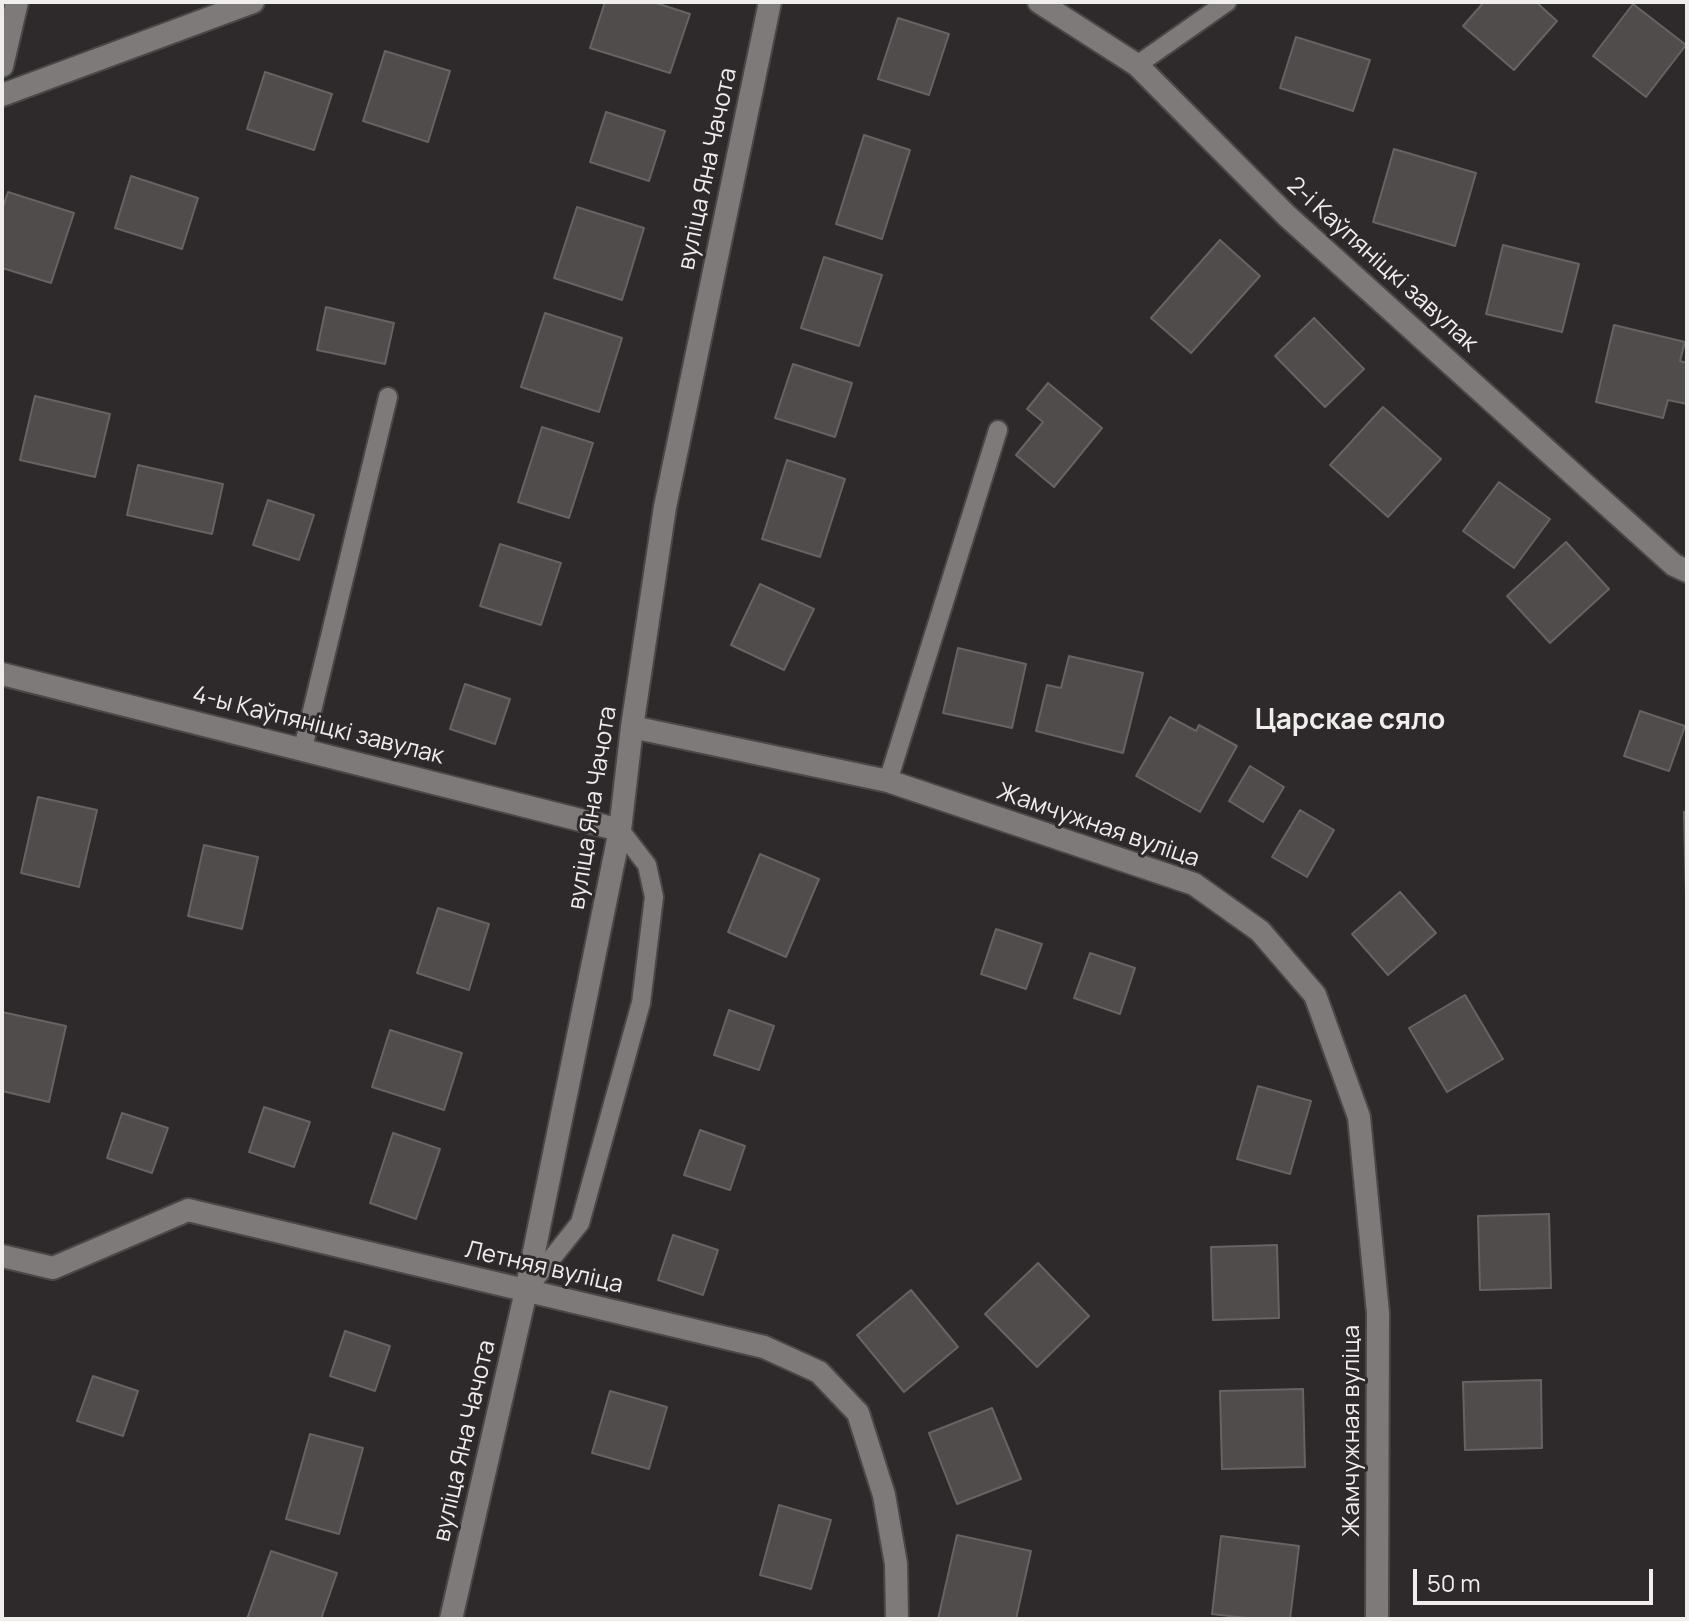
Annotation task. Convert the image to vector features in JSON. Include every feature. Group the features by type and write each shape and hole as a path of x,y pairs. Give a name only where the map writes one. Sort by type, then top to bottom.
{"street":[{"path":"2,66 17,2"},
{"path":"2,95 253,2"},
{"name":"вуліца Яна Чачота","path":"451,1619 526,1291 620,830 665,507 770,2"},
{"name":"2-і Каўпяніцкі завулак","path":"1039,2 1137,65 1287,216 1674,565 1687,571"},
{"name":"4-ы Каўпяніцкі завулак","path":"2,674 620,830"},
{"name":"Жамчужная вуліца","path":"632,727 888,781 1194,884 1260,931 1315,995 1359,1117 1378,1313 1377,1619"},
{"name":"Летняя вуліца","path":"2,1256 53,1268 188,1210 764,1347 819,1372 858,1413 884,1495 896,1564 897,1619"}],"lane":[{"path":"1137,65 1227,2"},
{"path":"303,748 388,397"},
{"path":"888,781 998,430"},
{"path":"526,1291 580,1223 641,1003 654,897 647,865 620,830"}],"building":[{"path":"605,2 653,2 690,14 670,73 590,48"},
{"path":"1484,2 1536,2 1557,21 1514,70 1463,26"},
{"path":"1633,4 1686,45 1646,97 1593,56"},
{"path":"898,18 949,34 929,95 878,79"},
{"path":"1296,37 1370,60 1353,111 1280,88"},
{"path":"385,51 450,71 428,142 363,121"},
{"path":"265,72 332,94 314,150 247,129"},
{"path":"606,112 665,131 649,181 590,162"},
{"path":"864,135 910,150 882,239 836,224"},
{"path":"1394,149 1476,173 1455,246 1373,222"},
{"path":"131,176 198,198 182,249 115,228"},
{"path":"8,192 74,213 51,283 2,268 2,210"},
{"path":"577,207 644,228 622,300 554,278"},
{"path":"1220,240 1260,276 1191,353 1151,318"},
{"path":"1503,245 1579,264 1562,332 1486,314"},
{"path":"824,257 882,275 859,346 801,328"},
{"path":"326,307 394,323 385,364 317,350"},
{"path":"545,313 622,338 599,412 521,387"},
{"path":"1314,318 1364,369 1325,407 1275,356"},
{"path":"1614,325 1685,342 1680,361 1687,363 1687,404 1668,400 1663,418 1596,402"},
{"path":"793,364 852,383 835,437 775,418"},
{"path":"1048,383 1102,428 1054,487 1016,455 1043,422 1027,409"},
{"path":"35,396 110,414 95,477 20,460"},
{"path":"1383,407 1441,459 1388,517 1330,465"},
{"path":"542,427 593,443 569,518 518,502"},
{"path":"787,460 845,479 820,557 762,539"},
{"path":"138,465 223,484 212,534 127,515"},
{"path":"1499,482 1550,519 1514,568 1463,531"},
{"path":"268,500 314,515 299,560 253,545"},
{"path":"1566,542 1609,589 1550,643 1507,596"},
{"path":"500,544 561,563 541,625 480,606"},
{"path":"760,584 814,609 784,670 731,645"},
{"path":"958,648 1026,664 1012,728 943,713"},
{"path":"1069,656 1143,673 1123,753 1036,731 1047,685 1061,688"},
{"path":"465,684 510,699 495,744 450,729"},
{"path":"1640,711 1685,726 1669,771 1624,756"},
{"path":"1170,717 1196,731 1199,725 1237,746 1200,812 1136,776"},
{"path":"1250,766 1284,787 1263,822 1229,801"},
{"path":"38,797 97,810 79,887 21,873"},
{"path":"1300,810 1334,830 1307,877 1272,857"},
{"path":"1687,811 1687,897 1686,897 1684,812"},
{"path":"204,845 258,857 242,929 188,916"},
{"path":"760,854 819,879 786,957 728,932"},
{"path":"1400,892 1436,933 1388,975 1352,934"},
{"path":"438,908 489,924 469,990 417,973"},
{"path":"996,929 1042,944 1026,989 981,974"},
{"path":"1090,953 1135,968 1120,1014 1074,998"},
{"path":"1465,995 1503,1059 1447,1092 1409,1028"},
{"path":"729,1010 774,1026 759,1070 714,1055"},
{"path":"2,1012 66,1026 49,1102 2,1091"},
{"path":"390,1030 462,1053 444,1110 372,1087"},
{"path":"1258,1086 1311,1101 1290,1174 1237,1159"},
{"path":"264,1107 310,1122 294,1167 249,1152"},
{"path":"122,1113 168,1128 152,1173 107,1158"},
{"path":"700,1130 745,1146 730,1190 684,1175"},
{"path":"393,1133 440,1149 416,1219 370,1203"},
{"path":"1549,1214 1551,1288 1480,1290 1478,1216"},
{"path":"673,1235 718,1250 703,1295 658,1280"},
{"path":"1277,1245 1279,1318 1213,1320 1211,1247"},
{"path":"1038,1263 1089,1316 1037,1367 985,1314"},
{"path":"911,1290 958,1347 904,1392 857,1335"},
{"path":"345,1331 390,1346 375,1391 330,1376"},
{"path":"93,1376 138,1391 123,1436 77,1421"},
{"path":"1541,1380 1542,1448 1465,1450 1463,1382"},
{"path":"1303,1389 1305,1467 1222,1469 1220,1391"},
{"path":"610,1391 667,1407 649,1469 592,1453"},
{"path":"992,1408 1021,1479 957,1504 929,1433"},
{"path":"310,1434 363,1448 339,1534 286,1519"},
{"path":"779,1505 831,1520 811,1589 760,1575"},
{"path":"957,1535 1031,1551 1016,1619 938,1619"},
{"path":"1221,1536 1299,1546 1290,1619 1212,1614"},
{"path":"271,1551 337,1573 321,1619 247,1619"}],"district":[{"name":"Царскае сяло","path":"1350,721"}]}
